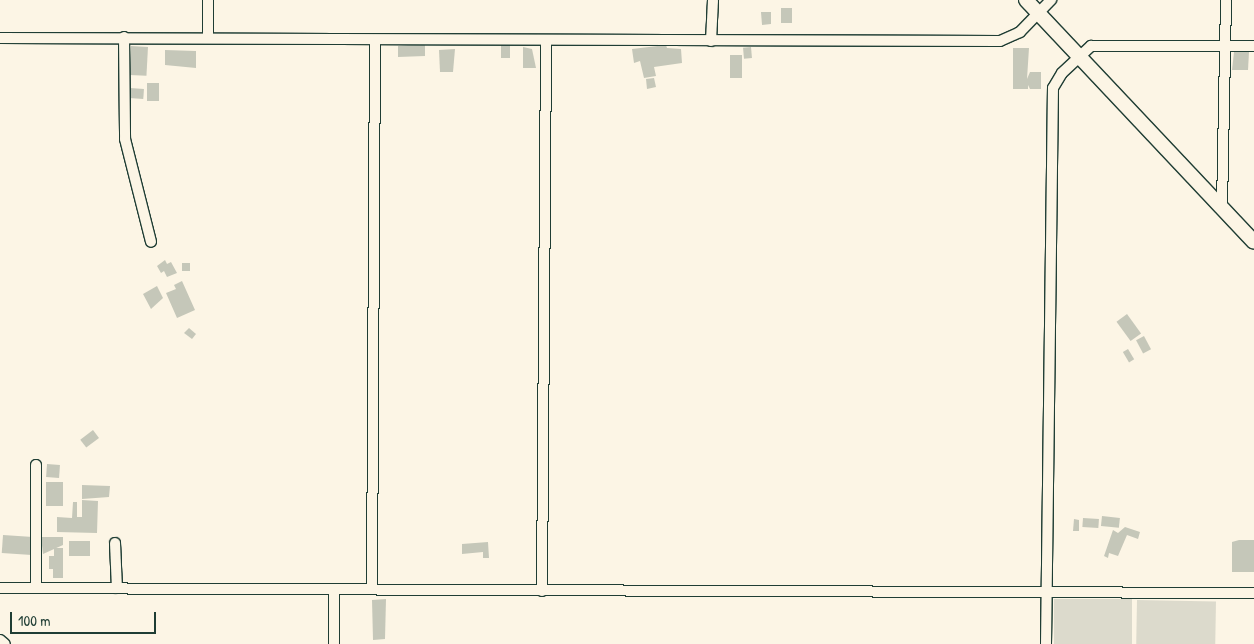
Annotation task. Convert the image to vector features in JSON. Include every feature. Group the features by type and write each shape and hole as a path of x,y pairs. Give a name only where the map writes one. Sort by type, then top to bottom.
{"street":[{"path":"208,0 208,38"},
{"path":"711,41 713,0"},
{"path":"1026,0 1077,57 1254,242"},
{"path":"0,38 1000,41 1020,32 1040,16 1051,0"},
{"path":"1222,208 1226,0"},
{"path":"124,37 125,139 151,242"},
{"path":"372,588 375,40"},
{"path":"542,591 546,41"},
{"path":"1046,644 1051,97 1056,81 1086,48 1100,44 1254,46"},
{"path":"36,465 36,588"},
{"path":"116,543 117,588"},
{"path":"0,588 1254,593"},
{"path":"334,589 334,644"},
{"path":"0,640 5,644"}],"shaded area":[{"path":"1054,599 1132,599 1132,644 1054,644"},
{"path":"1137,600 1216,601 1215,644 1136,644"}],"building":[{"path":"781,8 792,8 792,23 781,23"},
{"path":"761,12 771,12 771,24 762,25"},
{"path":"501,44 510,44 510,58 501,58"},
{"path":"425,45 425,56 398,57 398,46"},
{"path":"666,45 667,48 681,49 682,63 654,67 656,76 644,78 640,61 634,63 632,49"},
{"path":"131,46 148,47 146,76 129,75"},
{"path":"523,47 532,49 536,68 523,68"},
{"path":"751,47 752,58 744,59 743,48"},
{"path":"1013,48 1029,48 1027,79 1030,72 1041,72 1041,89 1030,89 1028,85 1028,89 1013,89"},
{"path":"455,49 453,72 440,72 439,50"},
{"path":"165,50 196,51 196,68 165,65"},
{"path":"1234,52 1249,52 1248,70 1232,70"},
{"path":"730,55 742,55 742,78 730,78"},
{"path":"654,78 656,87 647,89 646,79"},
{"path":"147,83 159,83 159,101 147,101"},
{"path":"130,88 144,89 143,99 129,98"},
{"path":"165,260 167,264 171,262 177,273 167,277 164,271 161,273 157,266"},
{"path":"182,263 190,263 190,271 182,271"},
{"path":"182,281 195,310 177,318 166,293 176,289 174,285"},
{"path":"157,286 163,298 151,309 143,294"},
{"path":"1127,314 1141,333 1131,341 1116,322"},
{"path":"189,328 196,334 192,339 184,333"},
{"path":"1144,336 1151,349 1143,353 1136,340"},
{"path":"1128,349 1134,359 1129,362 1123,352"},
{"path":"93,430 99,438 86,448 80,440"},
{"path":"47,464 60,465 59,478 46,477"},
{"path":"46,482 63,482 63,506 46,506"},
{"path":"82,485 110,486 109,497 82,499"},
{"path":"82,500 98,501 97,533 57,532 57,517 72,518 73,502 77,502 77,517 82,517"},
{"path":"1102,516 1120,518 1119,528 1101,526"},
{"path":"1083,518 1099,519 1098,528 1082,527"},
{"path":"1074,519 1079,520 1079,531 1073,531"},
{"path":"1125,527 1140,532 1138,539 1127,535 1118,556 1109,553 1108,558 1104,556 1113,530 1118,533"},
{"path":"3,535 33,537 32,555 2,553"},
{"path":"41,537 63,537 63,545 43,554"},
{"path":"1254,540 1254,572 1232,572 1232,542"},
{"path":"69,541 90,541 90,556 69,556"},
{"path":"488,542 489,558 483,558 483,552 462,554 462,544"},
{"path":"54,548 63,548 63,578 53,578 53,569 49,569 49,556 54,556"},
{"path":"386,599 385,639 373,640 372,600"}]}
